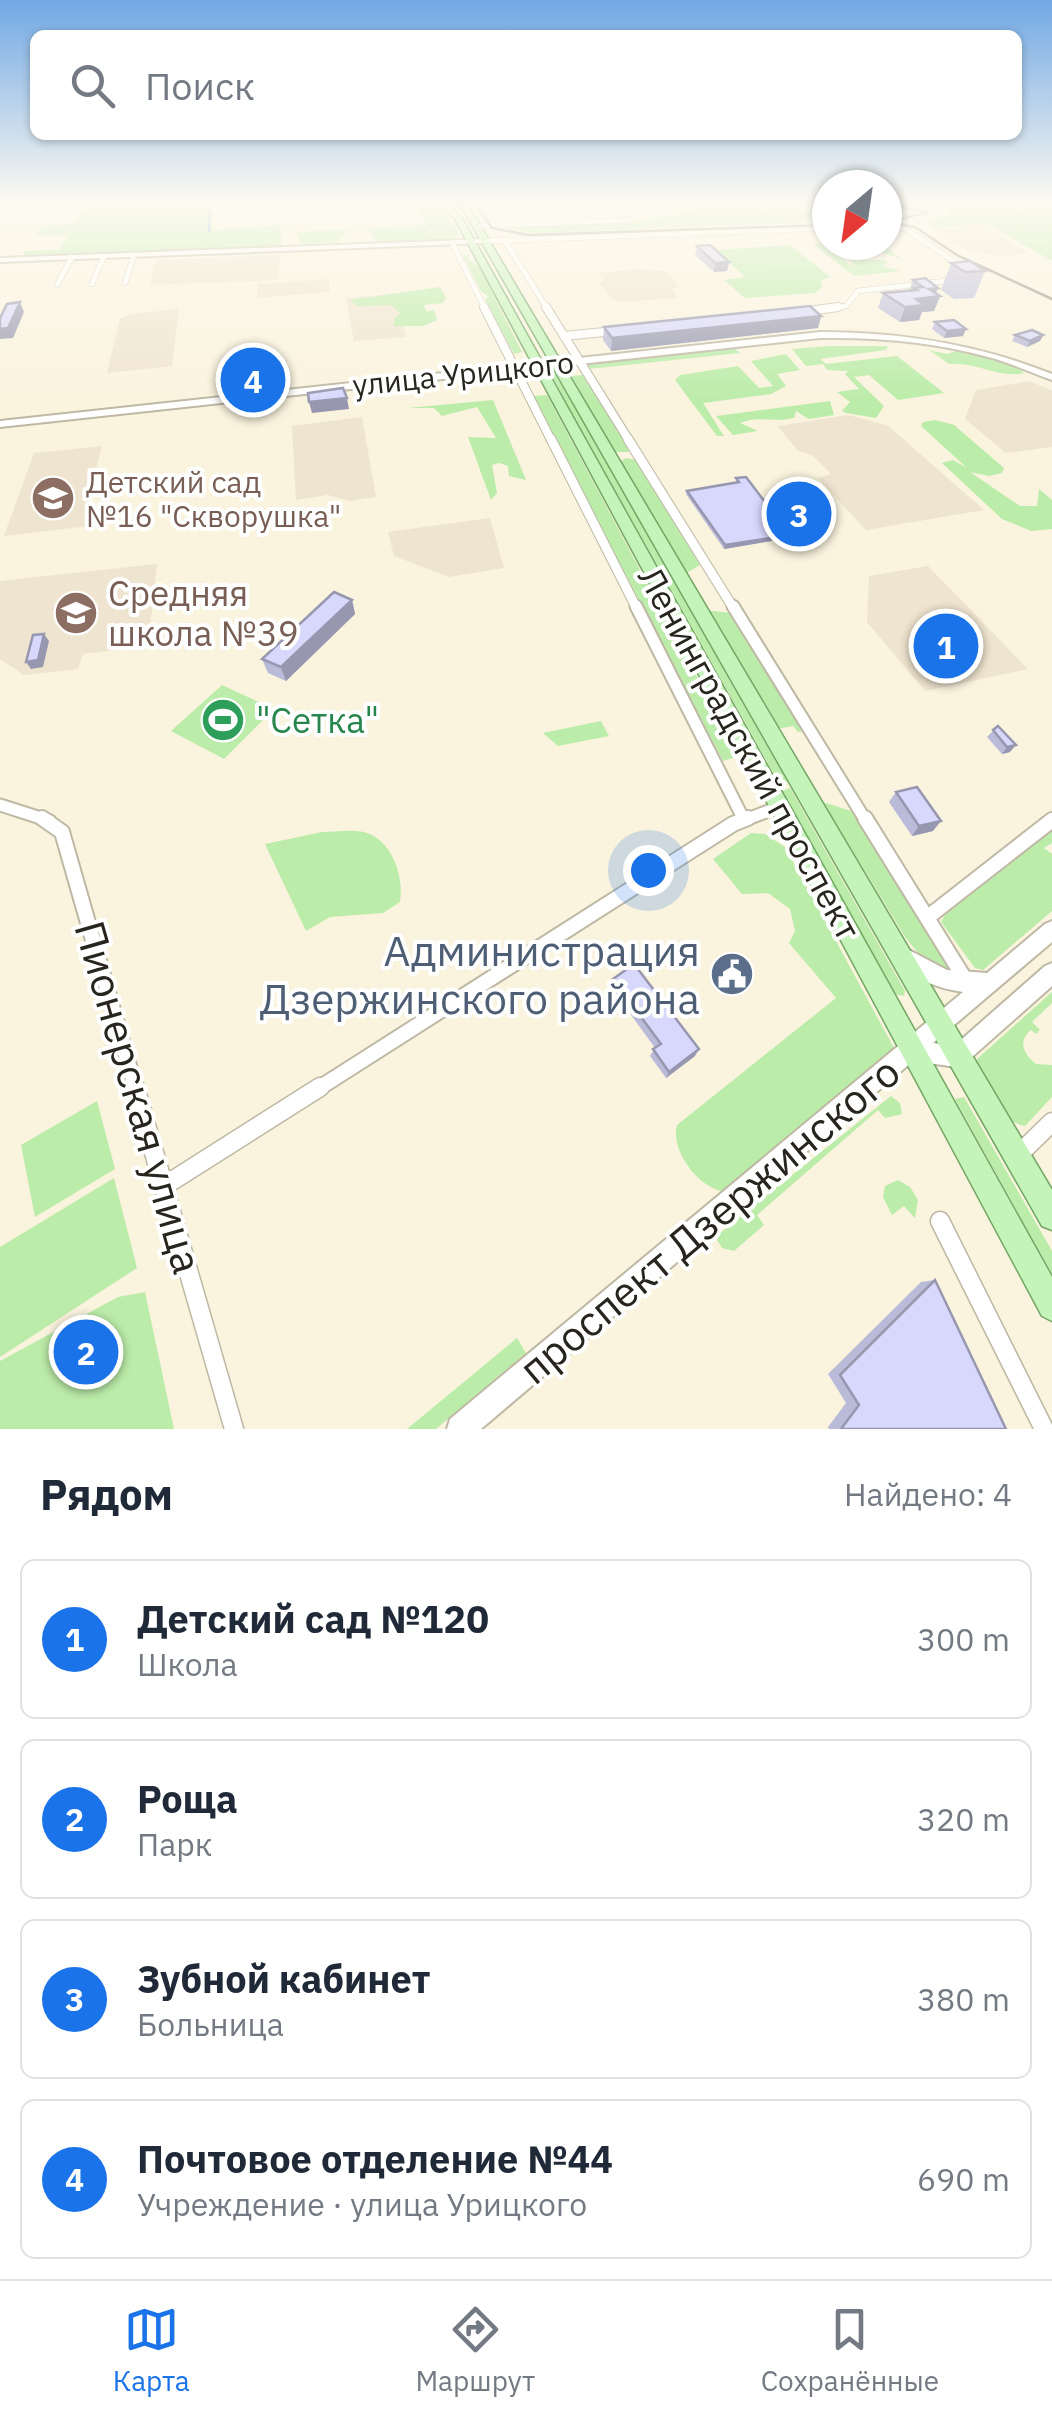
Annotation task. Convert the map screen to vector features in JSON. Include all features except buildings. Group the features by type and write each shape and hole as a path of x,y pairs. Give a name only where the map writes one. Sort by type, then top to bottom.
{"main road":[{"name":"Ленинградский проспект","path":"488,271 1052,1216"},
{"name":"Ленинградский проспект","path":"500,271 779,807 1052,1306"}],"street":[{"path":"57,286 65,271"},
{"path":"92,284 98,271"},
{"path":"125,284 129,271"},
{"path":"466,271 743,818"},
{"path":"523,271 968,985"},
{"path":"800,312 841,308 858,291 974,276 966,271"},
{"name":"улица Урицкого","path":"564,336 632,329"},
{"name":"улица Урицкого","path":"0,424 820,336 878,335 926,341 999,357 1052,377"},
{"name":"Пионерская улица","path":"0,805 50,821 62,832 229,1427"},
{"path":"164,1186 743,818 779,807"},
{"path":"928,917 1052,820"},
{"name":"проспект Дзержинского","path":"460,1429 1052,930"},
{"path":"894,947 939,978 968,985 991,982"},
{"path":"958,1057 1052,973"},
{"name":"проспект Дзержинского","path":"911,1050 958,1057"},
{"path":"1017,1156 1052,1122"},
{"path":"940,1221 1044,1429"}],"shaded area":[{"path":"153,271 279,271 278,280 150,285"},
{"path":"665,271 680,287 672,288 678,298 622,302 612,299 599,282 605,280 599,273"},
{"path":"329,279 330,292 257,298 258,284"},
{"path":"394,294 406,337 354,341 346,298"},
{"path":"179,309 172,366 107,373 120,319 131,314"},
{"path":"1030,381 1052,391 1052,447 1006,453 965,419 976,390"},
{"path":"848,415 887,425 984,510 866,530 818,478 831,474 812,455 798,451 778,426"},
{"path":"362,417 376,497 349,501 328,495 296,500 292,426"},
{"name":"Детский сад №16 \"Скворушка\"","path":"102,446 85,510 102,509 97,525 4,536 34,453"},
{"path":"490,518 504,568 449,577 394,556 388,532"},
{"name":"Средняя школа №39","path":"157,564 148,646 83,654 78,669 24,675 0,659 0,581"},
{"path":"928,566 1028,669 925,691 867,622 869,576"}],"green space":[{"path":"471,271 481,271 522,352 514,354 485,299 489,297 481,291"},
{"path":"738,271 822,271 830,277 820,281 823,286 815,293 745,298 724,280 745,277"},
{"path":"847,271 900,271 854,276"},
{"path":"440,287 446,298 443,303 424,305 426,311 434,310 437,320 423,326 394,326 400,313 391,305 358,306 349,300"},
{"path":"888,346 886,350 820,359 826,364 897,356 944,393 898,400 869,375 854,377 884,406 876,418 846,413 842,411 850,402 837,392 859,389 845,374 848,371 827,370 823,364 806,366 792,349"},
{"path":"733,347 740,353 589,369 586,364"},
{"path":"929,350 947,354 960,350 1024,373 1005,374 949,364"},
{"path":"786,354 800,370 777,374 786,386 771,394 703,403 724,436 717,436 675,380 680,375 738,366 759,388 773,386 751,361"},
{"path":"552,367 787,781 779,783 547,368"},
{"path":"584,375 628,452 615,452 570,376"},
{"path":"547,395 739,756 723,761 532,396"},
{"path":"493,400 526,480 509,476 508,466 492,465 497,493 491,500 468,437 496,438 477,407 442,416 434,408 408,408"},
{"path":"830,401 834,415 809,419 796,411 794,418 740,423 758,431 733,435 716,416"},
{"path":"935,420 954,425 1004,468 1002,473 989,476 970,472 1020,506 1037,506 1039,489 1052,500 1052,529 1031,531 1002,519 942,463 953,460 967,468 921,426"},
{"path":"626,458 636,460 700,565 685,574 620,462"},
{"path":"706,610 730,613 804,731 798,732 793,726 777,729"},
{"name":"\"Сетка\"","path":"222,685 274,709 224,759 171,731"},
{"path":"601,721 609,736 558,746 543,733"},
{"path":"790,788 905,991 904,996 894,994 782,791"},
{"path":"823,802 851,811 950,970 920,955 905,937"},
{"path":"1052,830 1052,843 1044,848 1052,854 1052,911 983,970 975,968 941,922"},
{"path":"359,831 378,839 396,864 400,902 383,913 330,917 306,931 265,844 322,832"},
{"path":"751,833 765,834 785,847 894,1048 725,1192 705,1183 688,1166 678,1145 677,1125 836,998 789,943 795,931 790,909 768,893 742,894 713,859"},
{"path":"1052,992 1052,1003 1032,1022 1040,1030 1036,1034 1031,1030 1023,1043 1025,1052 1036,1064 1052,1065 1052,1097 1025,1126 1008,1118 995,1103 977,1068 977,1059"},
{"path":"891,1096 900,1103 902,1114 885,1118 878,1110 757,1215 764,1225 734,1251 722,1248 717,1240 720,1233"},
{"path":"964,1097 1052,1251 1052,1274 955,1099"},
{"path":"97,1101 115,1169 35,1217 21,1145"},
{"path":"114,1178 137,1268 0,1357 0,1247"},
{"path":"898,1180 910,1187 918,1200 915,1218 904,1206 892,1215 883,1197 885,1186"},
{"path":"145,1292 174,1429 0,1429 0,1361 118,1297"},
{"path":"517,1338 526,1353 436,1429 407,1429"}],"tram line":[{"path":"991,271 1052,299"}],"place":[{"name":"Почтовое отделение №44","path":"253,380"},
{"name":"Детский сад №16 \"Скворушка\"","path":"53,498"},
{"name":"Зубной кабинет","path":"799,514"},
{"name":"Средняя школа №39","path":"76,613"},
{"name":"Детский сад №120","path":"946,646"},
{"name":"\"Сетка\"","path":"223,720"},
{"name":"Администрация Дзержинского района","path":"732,974"},
{"name":"Роща","path":"86,1352"}]}
